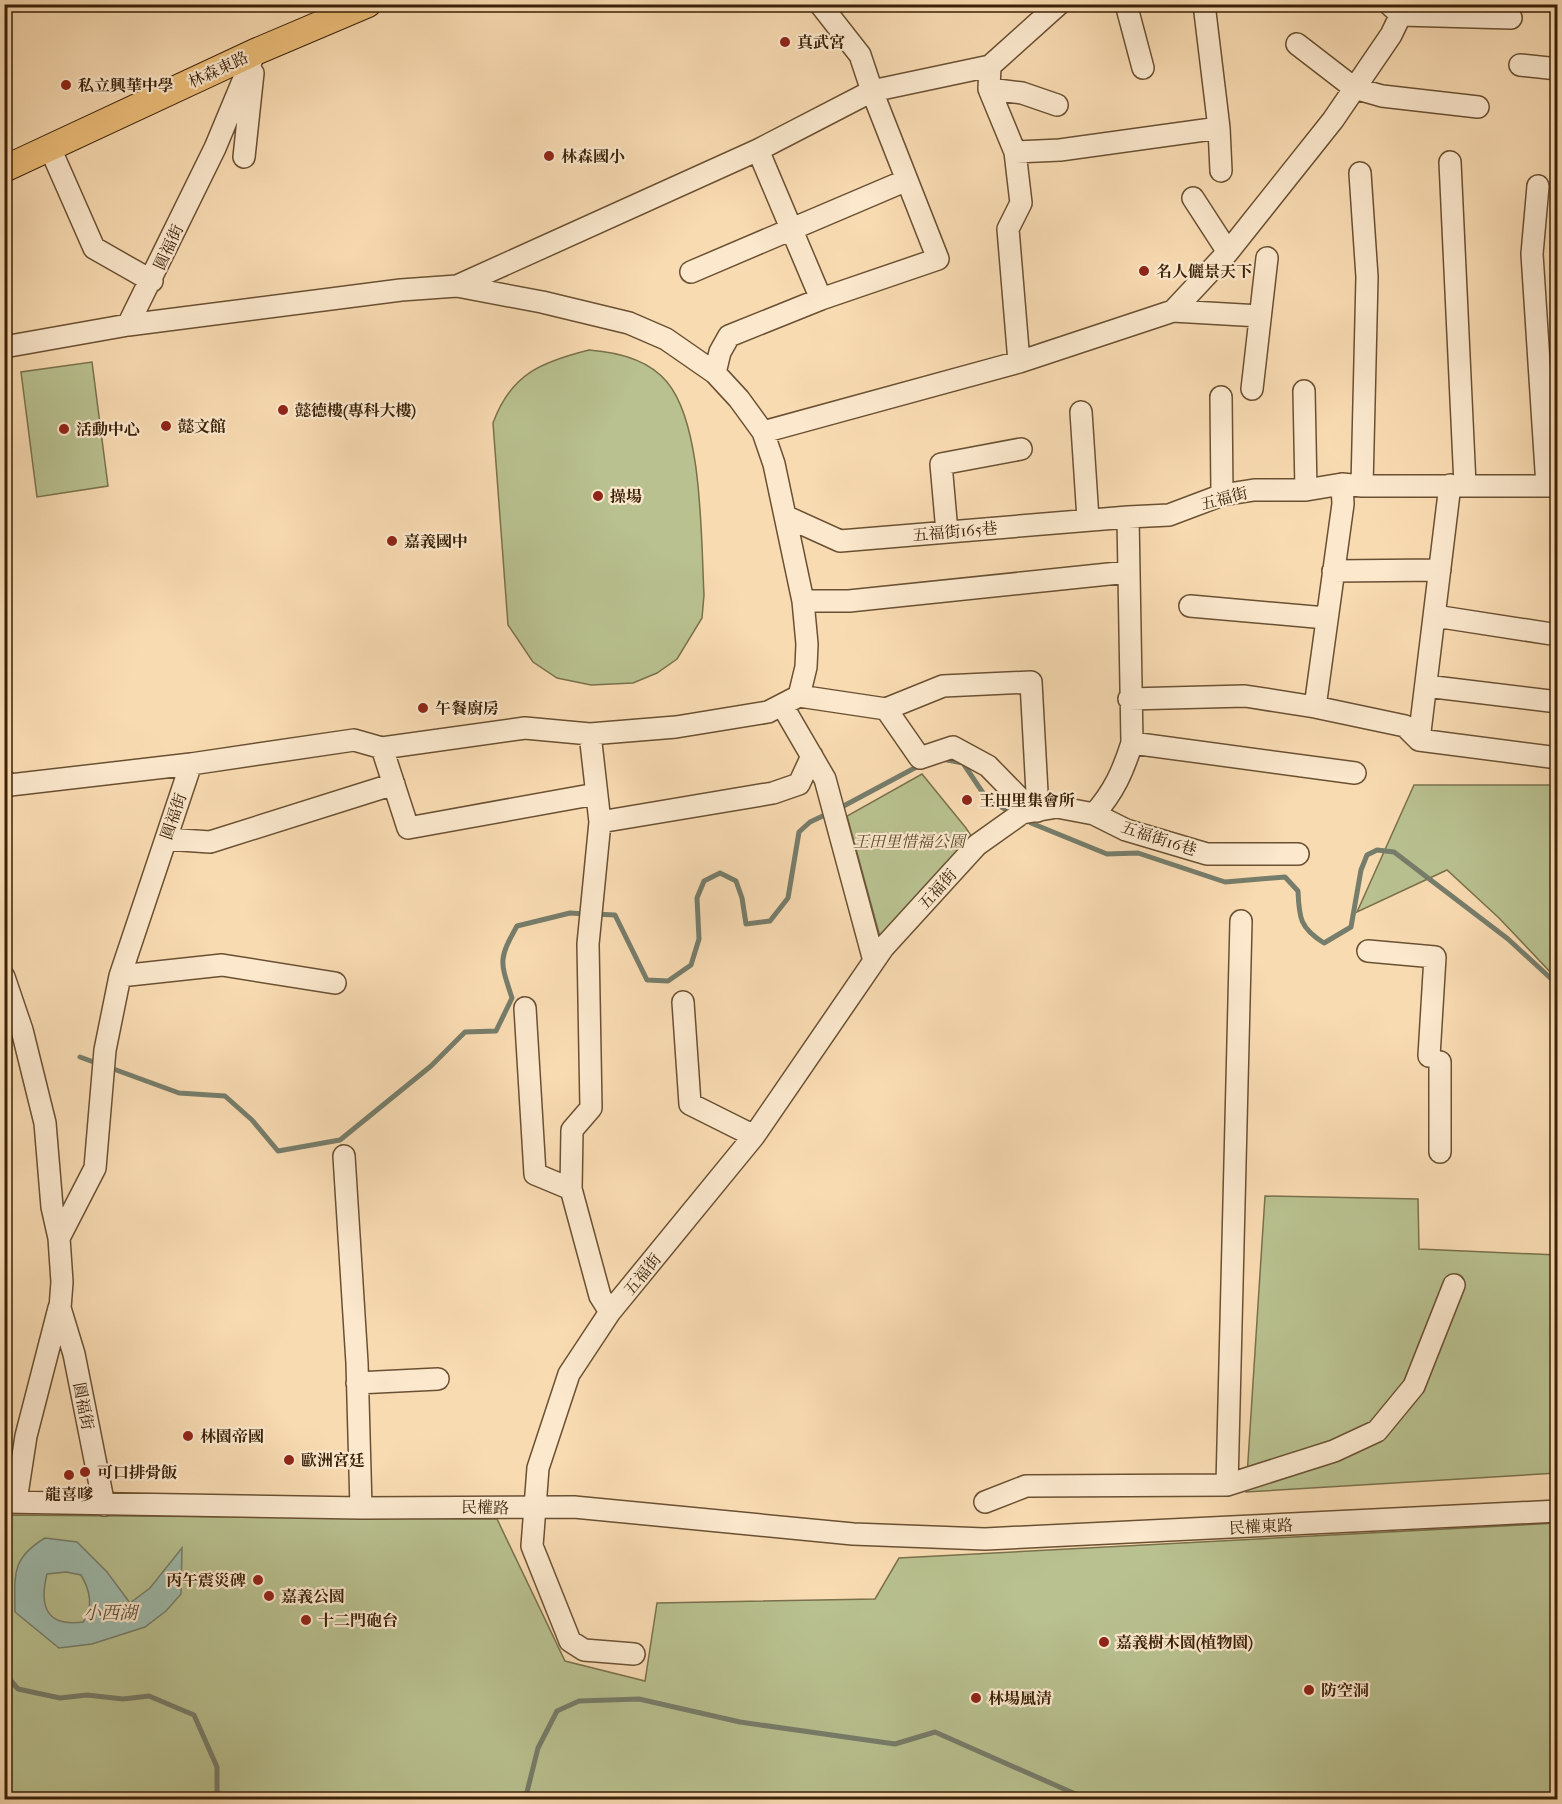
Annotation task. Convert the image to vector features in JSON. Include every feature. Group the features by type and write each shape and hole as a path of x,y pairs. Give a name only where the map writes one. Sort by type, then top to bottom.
{"main road":[{"name":"林森東路","path":"4,169 255,52 368,4"}],"street":[{"path":"715,373 720,352 729,336 821,299 938,259 860,55 820,4"},
{"path":"457,286 758,150 872,91 990,66 1059,4"},
{"path":"1126,4 1143,68"},
{"path":"1204,4 1221,171"},
{"path":"1173,311 1228,252 1333,120 1354,88 1399,8 1511,18"},
{"path":"1297,44 1354,88 1382,96 1478,107"},
{"path":"244,157 255,52"},
{"name":"圓福街","path":"128,325 152,281 215,148 255,52"},
{"path":"1520,65 1557,69"},
{"path":"990,66 989,89 1015,152 1022,203 1008,229 1019,362"},
{"path":"989,89 1022,93 1057,105"},
{"path":"1015,152 1060,150 1218,128"},
{"path":"50,148 94,248 152,281"},
{"path":"758,150 821,299"},
{"path":"1419,740 1440,570 1457,485 1450,162"},
{"path":"1316,707 1326,618 1343,504 1352,485 1367,277 1360,173"},
{"path":"691,272 792,231 907,180"},
{"path":"1538,186 1532,254 1552,486"},
{"path":"1193,198 1228,252"},
{"path":"1252,389 1267,258"},
{"path":"4,347 128,325 401,290 457,286 542,302 629,323 666,339 715,373 739,399 763,432 774,464 787,518 802,601 807,644 806,667 791,700 812,756 825,779 874,961"},
{"path":"763,432 1019,362 1173,311 1260,316"},
{"path":"1304,391 1306,490"},
{"path":"1221,397 1222,495"},
{"path":"1081,412 1088,519"},
{"path":"947,532 941,464 1022,449"},
{"name":"五福街","path":"1128,517 1169,515 1222,495 1254,490 1306,490 1352,485 1552,486"},
{"path":"1094,814 1112,794 1123,772 1132,743 1128,517"},
{"name":"五福街165巷","path":"787,518 840,542 1128,517"},
{"path":"1333,571 1440,570"},
{"path":"802,601 849,601 1128,572"},
{"path":"1190,606 1326,618"},
{"path":"1435,616 1557,635"},
{"path":"191,764 354,740 382,748 525,728 590,734 676,728 768,712 791,700 886,708 943,686 1031,682 1035,811"},
{"path":"1426,686 1557,702"},
{"path":"1130,699 1245,696 1316,707 1404,726 1419,740 1557,758"},
{"path":"886,708 920,758 953,747 988,766 1035,811"},
{"path":"590,734 600,822 591,914 591,1108 572,1130 571,1189 600,1296 610,1312"},
{"path":"1132,743 1355,774"},
{"path":"382,748 408,828 596,794"},
{"path":"600,822 773,793 799,784 812,756"},
{"name":"圓福街","path":"4,780 10,785 191,764 120,976 105,1050 95,1168 59,1238"},
{"path":"166,839 210,842 394,784"},
{"name":"五福街","path":"634,1654 584,1650 570,1641 532,1546 538,1468 569,1374 610,1312 754,1136 874,961 977,845 1022,813 1057,807 1094,814"},
{"name":"五福街16巷","path":"1094,814 1126,830 1207,854 1298,854"},
{"path":"1227,1485 1241,921"},
{"path":"1368,951 1435,957 1435,1059 1440,1152"},
{"path":"120,976 222,964 335,983"},
{"name":"圓福街","path":"4,977 22,1030 45,1123 52,1208 59,1238 62,1282 60,1308 10,1502"},
{"path":"683,1002 690,1104 754,1136"},
{"path":"525,1008 535,1174 571,1189"},
{"path":"344,1156 357,1383 360,1508"},
{"path":"985,1502 1026,1486 1227,1485 1334,1451 1377,1431 1413,1386 1454,1285"},
{"name":"圓福街","path":"60,1308 74,1354 104,1504"},
{"path":"357,1383 438,1379"},
{"name":"民權路","path":"10,1502 360,1508 574,1507 853,1534 965,1538"},
{"name":"民權東路","path":"965,1538 1077,1536 1557,1511"}],"green space":[{"name":"操場","path":"589,350 641,362 667,382 679,401 688,426 698,484 704,595 702,618 677,659 657,673 633,683 591,685 557,678 533,662 508,625 493,423 500,406 509,393 530,373 542,365"},
{"name":"活動中心","path":"92,362 108,486 37,497 21,372"},
{"name":"王田里惜福公園","path":"922,774 977,845 883,948 847,816"},
{"path":"1414,785 1557,785 1557,979 1499,918 1447,870 1357,912"},
{"path":"1265,1196 1418,1199 1419,1249 1557,1255 1557,1473 1246,1492"},
{"path":"5,1515 497,1519 565,1661 645,1681 657,1603 875,1599 899,1558 1557,1523 1557,1799 5,1800"}],"water":[{"name":"小西湖","path":"45,1538 77,1542 107,1572 130,1603 150,1588 182,1548 181,1594 166,1611 145,1627 92,1644 59,1648 15,1612 17,1569 20,1561","holes":["66,1572 81,1575 90,1599 89,1611 83,1622 71,1623 53,1617 45,1605 47,1574"]}],"waterway":[{"path":"942,759 963,763 987,799 1005,809"},
{"path":"838,809 922,764"},
{"path":"595,914 615,915 647,980 668,981 691,965 699,939 697,898 704,881 720,873 736,881 742,898 746,924 770,921 788,898 799,832 810,822 829,813"},
{"path":"1031,823 1107,854 1138,853 1225,882 1285,877 1298,891 1302,922 1316,938 1324,943 1351,927 1361,870 1367,855 1377,850 1394,852 1508,939 1558,985"},
{"path":"108,1067 179,1093 225,1096 252,1120 278,1151 340,1140 431,1066 465,1032 496,1031 512,998 503,961 507,946 517,926 570,913 586,914"},
{"path":"80,1057 99,1064"},
{"path":"4,1673 18,1689 60,1698 87,1695 123,1699 149,1696 194,1715 217,1767 217,1791 221,1800"},
{"path":"525,1800 538,1748 557,1711 579,1701 639,1699 740,1722 895,1744 935,1732 1089,1800"}],"place":[{"name":"真武宮","path":"785,42"},
{"name":"私立興華中學","path":"66,85"},
{"name":"林森國小","path":"549,156"},
{"name":"名人儷景天下","path":"1144,271"},
{"name":"懿德樓(專科大樓)","path":"283,410"},
{"name":"懿文館","path":"166,426"},
{"name":"活動中心","path":"64,429"},
{"name":"操場","path":"598,496"},
{"name":"嘉義國中","path":"392,541"},
{"name":"午餐廚房","path":"423,708"},
{"name":"王田里集會所","path":"967,800"},
{"name":"林園帝國","path":"188,1436"},
{"name":"歐洲宮廷","path":"289,1460"},
{"name":"可口排骨飯","path":"85,1472"},
{"name":"龍喜嗲","path":"69,1475"},
{"name":"丙午震災碑","path":"258,1580"},
{"name":"嘉義公園","path":"269,1596"},
{"name":"十二門砲台","path":"306,1620"},
{"name":"嘉義樹木園(植物園)","path":"1104,1642"},
{"name":"防空洞","path":"1309,1690"},
{"name":"林場風清","path":"976,1698"}]}
